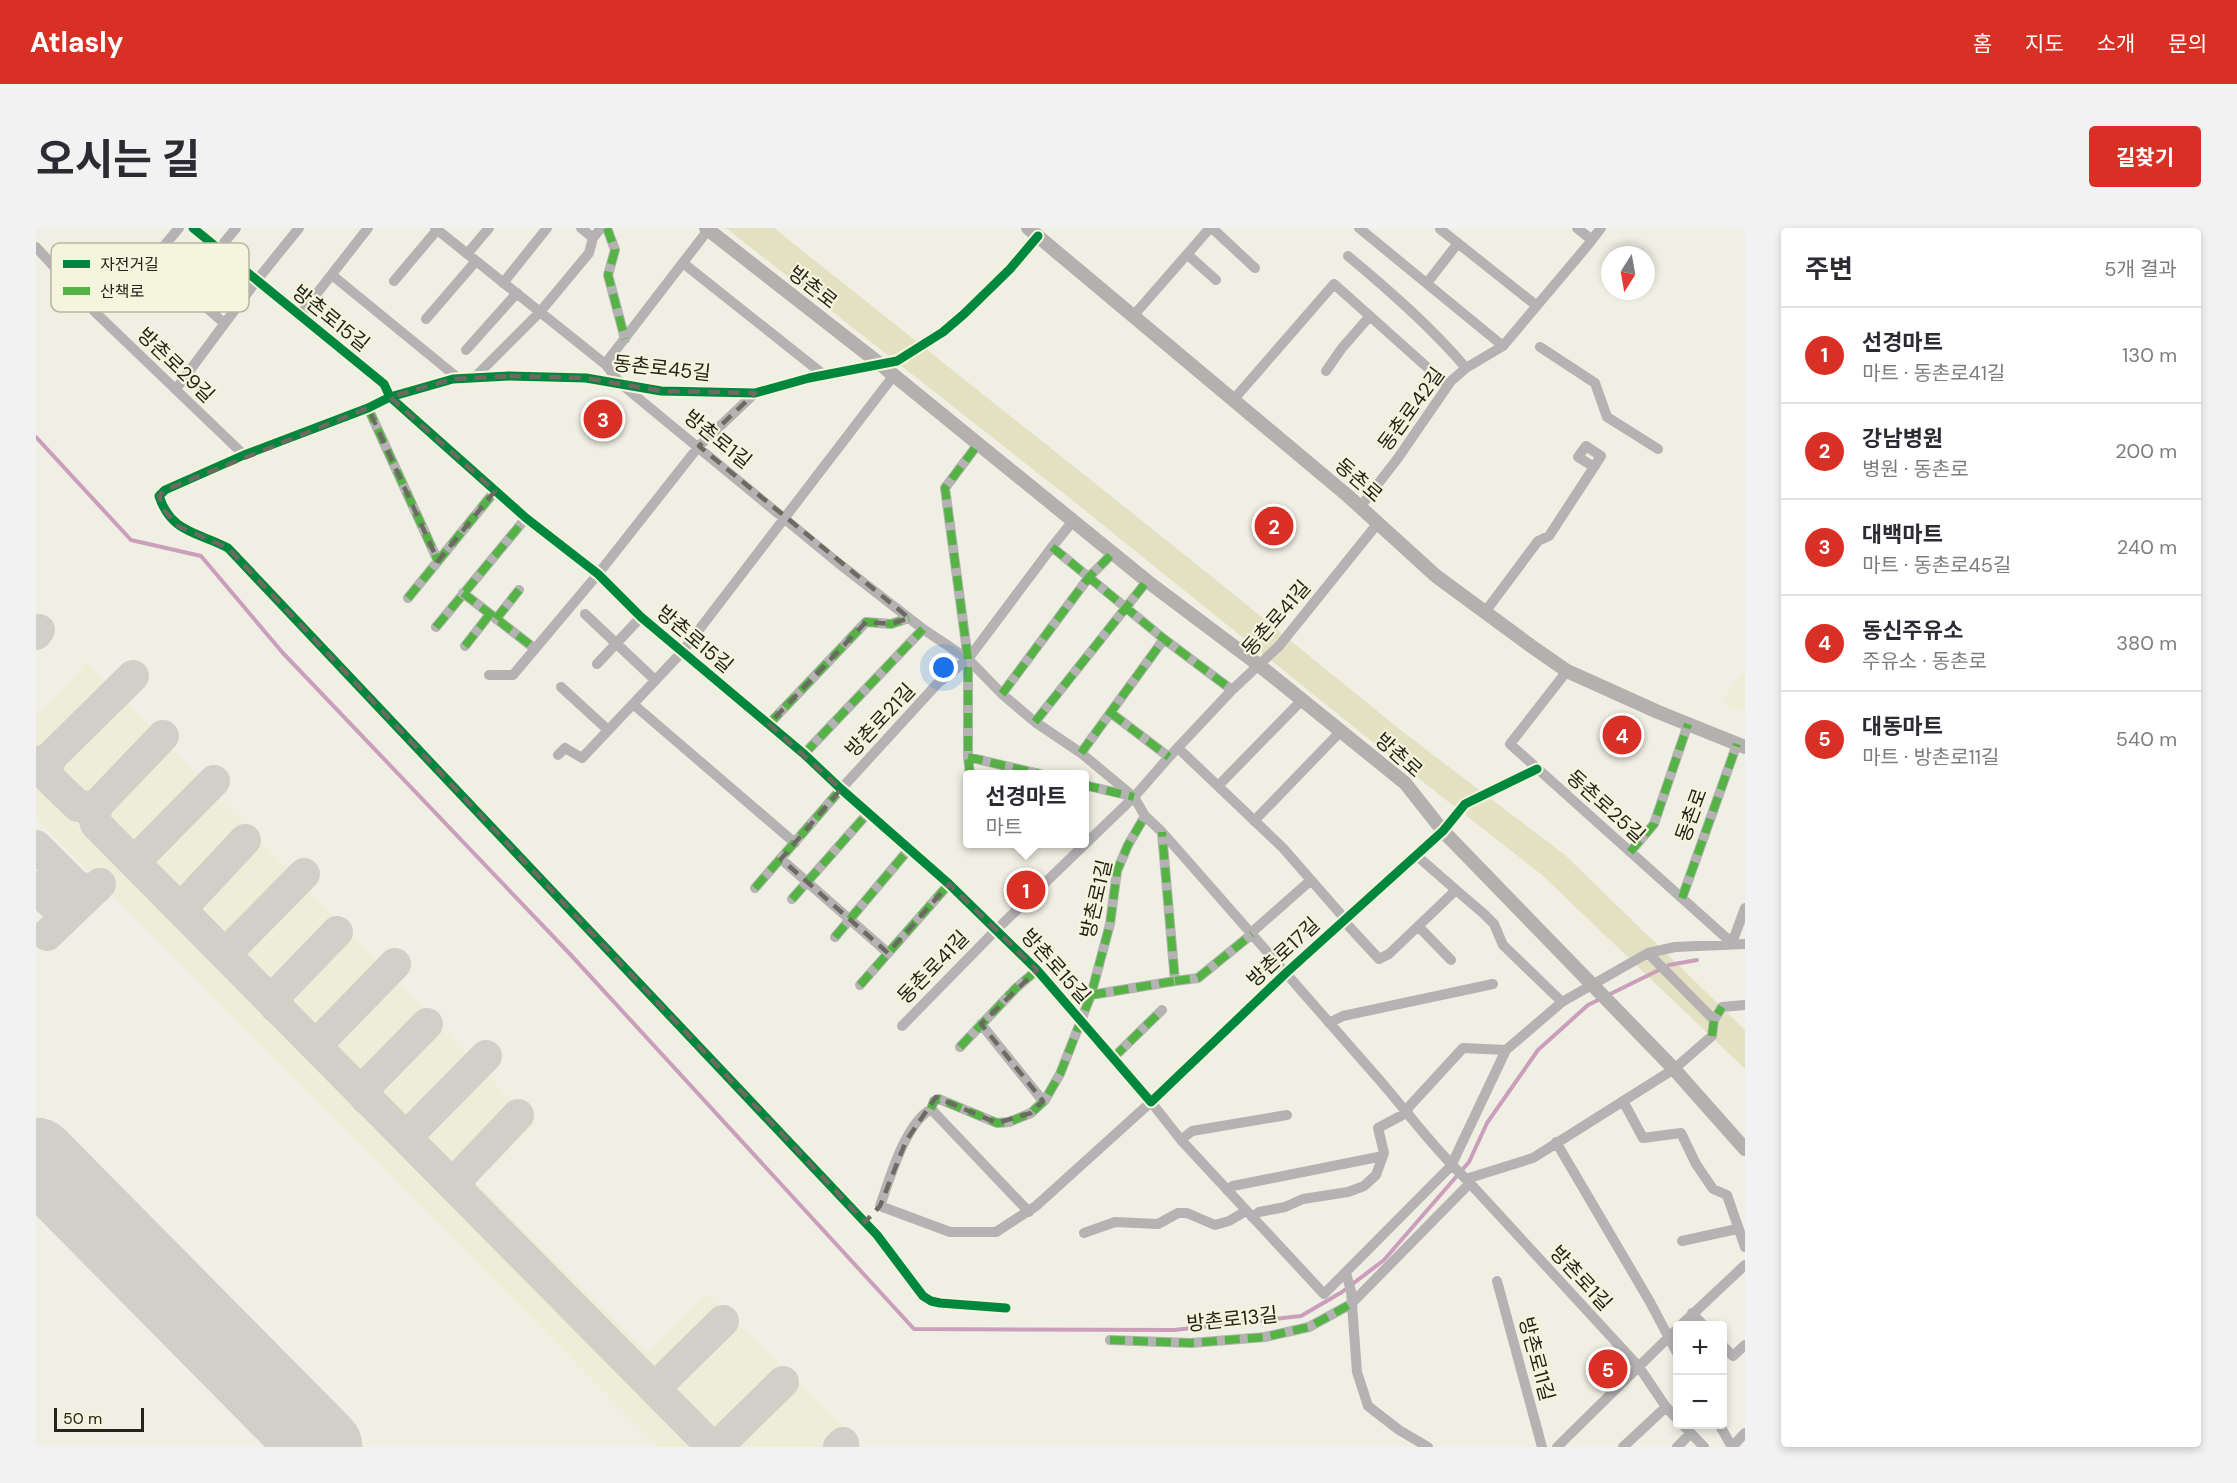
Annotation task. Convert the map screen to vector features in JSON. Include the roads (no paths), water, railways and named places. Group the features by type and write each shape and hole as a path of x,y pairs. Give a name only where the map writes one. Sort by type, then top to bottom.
{"street":[{"path":"166,243 179,228"},
{"name":"방촌로15길","path":"193,228 212,243"},
{"path":"224,243 236,228"},
{"path":"249,290 299,228"},
{"path":"300,315 368,228"},
{"path":"426,319 472,258 489,228"},
{"path":"503,283 547,228"},
{"path":"581,228 593,238"},
{"path":"474,378 540,312 589,253 593,238 601,228"},
{"path":"605,364 625,339 608,275 615,249 607,228"},
{"path":"1134,315 1211,228 1256,267"},
{"path":"1359,228 1503,346"},
{"path":"1577,228 1592,240"},
{"name":"동촌로42길","path":"1360,507 1398,458 1447,385 1466,368 1503,346 1601,228"},
{"path":"394,281 436,229"},
{"name":"방촌로1길","path":"436,229 605,364 621,384 783,517 923,629 968,659 1002,694 1035,722 1081,753 1134,797 1145,816 1162,832 1287,972 1452,1166 1639,1367 1673,1415"},
{"name":"방촌로","path":"625,339 707,229 894,375 1147,581 1260,666 1405,783 1443,831 1674,1069 1745,1149"},
{"path":"1440,229 1537,306"},
{"name":"동촌로45길","path":"865,1222 228,548 211,539 195,536 178,526 164,510 159,496 165,490 244,455 369,408 390,397 458,378 509,376 586,378 661,391 755,393 824,375 897,361 943,332 1010,269 1033,232"},
{"name":"동촌로","path":"1033,232 1234,399 1360,507 1436,576 1485,612 1567,671 1741,746 1682,898"},
{"path":"1427,284 1458,243"},
{"name":"방촌로29길","path":"36,247 51,264"},
{"path":"1188,254 1215,279"},
{"path":"1348,256 1404,305 1466,368"},
{"path":"683,263 824,375"},
{"name":"방촌로15길","path":"249,273 384,384 390,397 495,491 597,574 640,617 804,754 997,929 1081,1020 1181,1140 1323,1294 1346,1274 1452,1166 1506,1050 1562,1002 1648,953 1675,946 1745,944"},
{"path":"332,275 458,378"},
{"path":"1234,399 1334,284 1447,385"},
{"path":"466,350 517,293"},
{"name":"방촌로29길","path":"95,312 244,455"},
{"path":"211,312 224,323"},
{"path":"176,389 232,312"},
{"path":"1326,371 1342,348 1370,316"},
{"path":"1540,347 1594,383 1606,417 1658,449"},
{"path":"558,755 566,748 582,758 682,652 783,517 894,375"},
{"path":"489,675 513,675 699,446 755,393"},
{"path":"369,408 438,561"},
{"path":"970,770 968,659 945,488 978,444"},
{"path":"1485,612 1538,541 1549,537 1594,467"},
{"path":"408,598 495,491"},
{"path":"436,627 526,518"},
{"name":"방촌로21길","path":"755,888 938,683 968,659 1073,521"},
{"name":"동촌로41길","path":"1089,840 1134,797 1232,690 1279,646 1378,523"},
{"path":"1052,547 1164,639 1232,690"},
{"path":"1002,694 1089,577 1113,553"},
{"path":"1035,722 1147,581"},
{"path":"465,645 519,590"},
{"path":"463,593 534,648"},
{"path":"585,614 655,680"},
{"path":"597,664 640,617"},
{"path":"769,724 866,622 891,624 909,618"},
{"path":"804,754 923,629"},
{"path":"1081,753 1164,639"},
{"name":"동촌로25길","path":"1567,671 1510,744 1731,943"},
{"path":"561,687 608,730"},
{"path":"1218,786 1302,700"},
{"path":"633,704 795,843"},
{"path":"1111,713 1169,757"},
{"name":"동촌로","path":"1630,852 1654,824 1688,724"},
{"path":"1254,821 1341,732"},
{"path":"1178,748 1283,848 1379,959 1389,954 1456,890"},
{"path":"968,757 1023,770"},
{"name":"동촌로25길","path":"1443,831 1465,804 1537,769"},
{"path":"1089,786 1134,797"},
{"path":"792,899 868,813"},
{"name":"방촌로1길","path":"1081,1020 1091,995 1110,924 1117,871 1128,845 1145,816"},
{"name":"방촌로17길","path":"1151,1102 1287,972 1443,831"},
{"path":"1162,832 1175,981"},
{"name":"동촌로41길","path":"902,1026 997,929 1081,848"},
{"path":"835,937 909,849"},
{"path":"1416,855 1494,924 1503,945 1562,1002"},
{"path":"781,859 888,953"},
{"path":"1091,995 1198,978 1311,880"},
{"path":"860,985 949,884"},
{"path":"1731,943 1745,908"},
{"path":"1418,926 1451,960"},
{"path":"1648,953 1711,1017 1722,1007 1745,1005"},
{"name":"방촌로15길","path":"960,1047 1016,988 1037,970"},
{"path":"1329,1023 1343,1016 1493,984"},
{"path":"1113,1058 1162,1010"},
{"name":"방촌로13길","path":"1110,1340 1191,1342 1265,1336 1309,1327 1351,1304 1467,1180 1533,1158 1674,1069 1712,1036 1711,1017"},
{"name":"방촌로15길","path":"931,1109 934,1101 939,1099 997,1123 1009,1122 1031,1113 1043,1101 1060,1074 1081,1020"},
{"path":"981,1024 1043,1101"},
{"path":"1084,1233 1114,1222 1158,1224 1178,1213 1187,1213 1215,1225 1303,1199 1347,1192 1364,1186 1376,1175 1384,1153 1378,1128 1407,1111 1462,1048 1506,1050"},
{"path":"1623,1101 1643,1138 1681,1132 1696,1164 1713,1189 1727,1194 1745,1247"},
{"path":"880,1206 950,1232 996,1232 1029,1212 1151,1102"},
{"path":"1006,1308 931,1301 923,1296 912,1283 865,1222 880,1206 906,1141 923,1113 931,1109 1029,1212"},
{"path":"1181,1140 1192,1131 1287,1115"},
{"path":"1556,1142 1650,1302 1673,1347"},
{"path":"1227,1190 1233,1186 1383,1156"},
{"path":"1682,1241 1740,1229"},
{"path":"1685,1321 1745,1265"},
{"path":"1346,1274 1350,1291 1357,1372 1368,1406 1399,1430 1428,1447"},
{"name":"방촌로11길","path":"1497,1281 1542,1447"},
{"path":"1692,1313 1699,1321"},
{"path":"1557,1447 1673,1333"},
{"path":"1727,1350 1733,1356 1745,1345"},
{"path":"1623,1447 1666,1407"},
{"path":"1686,1429 1704,1447"},
{"path":"1721,1429 1732,1447 1745,1432"},
{"path":"1677,1447 1690,1434"}],"waterway":[{"path":"36,437 131,540 201,556 282,652 569,953 914,1329 1174,1330 1301,1316 1342,1292 1384,1260 1469,1162 1487,1123 1538,1050 1588,1005 1669,965 1697,960"}],"place":[{"name":"대백마트","path":"603,419"},
{"name":"강남병원","path":"1274,526"},
{"name":"동신주유소","path":"1622,735"},
{"name":"선경마트","path":"1026,890"},
{"name":"대동마트","path":"1608,1369"}]}
